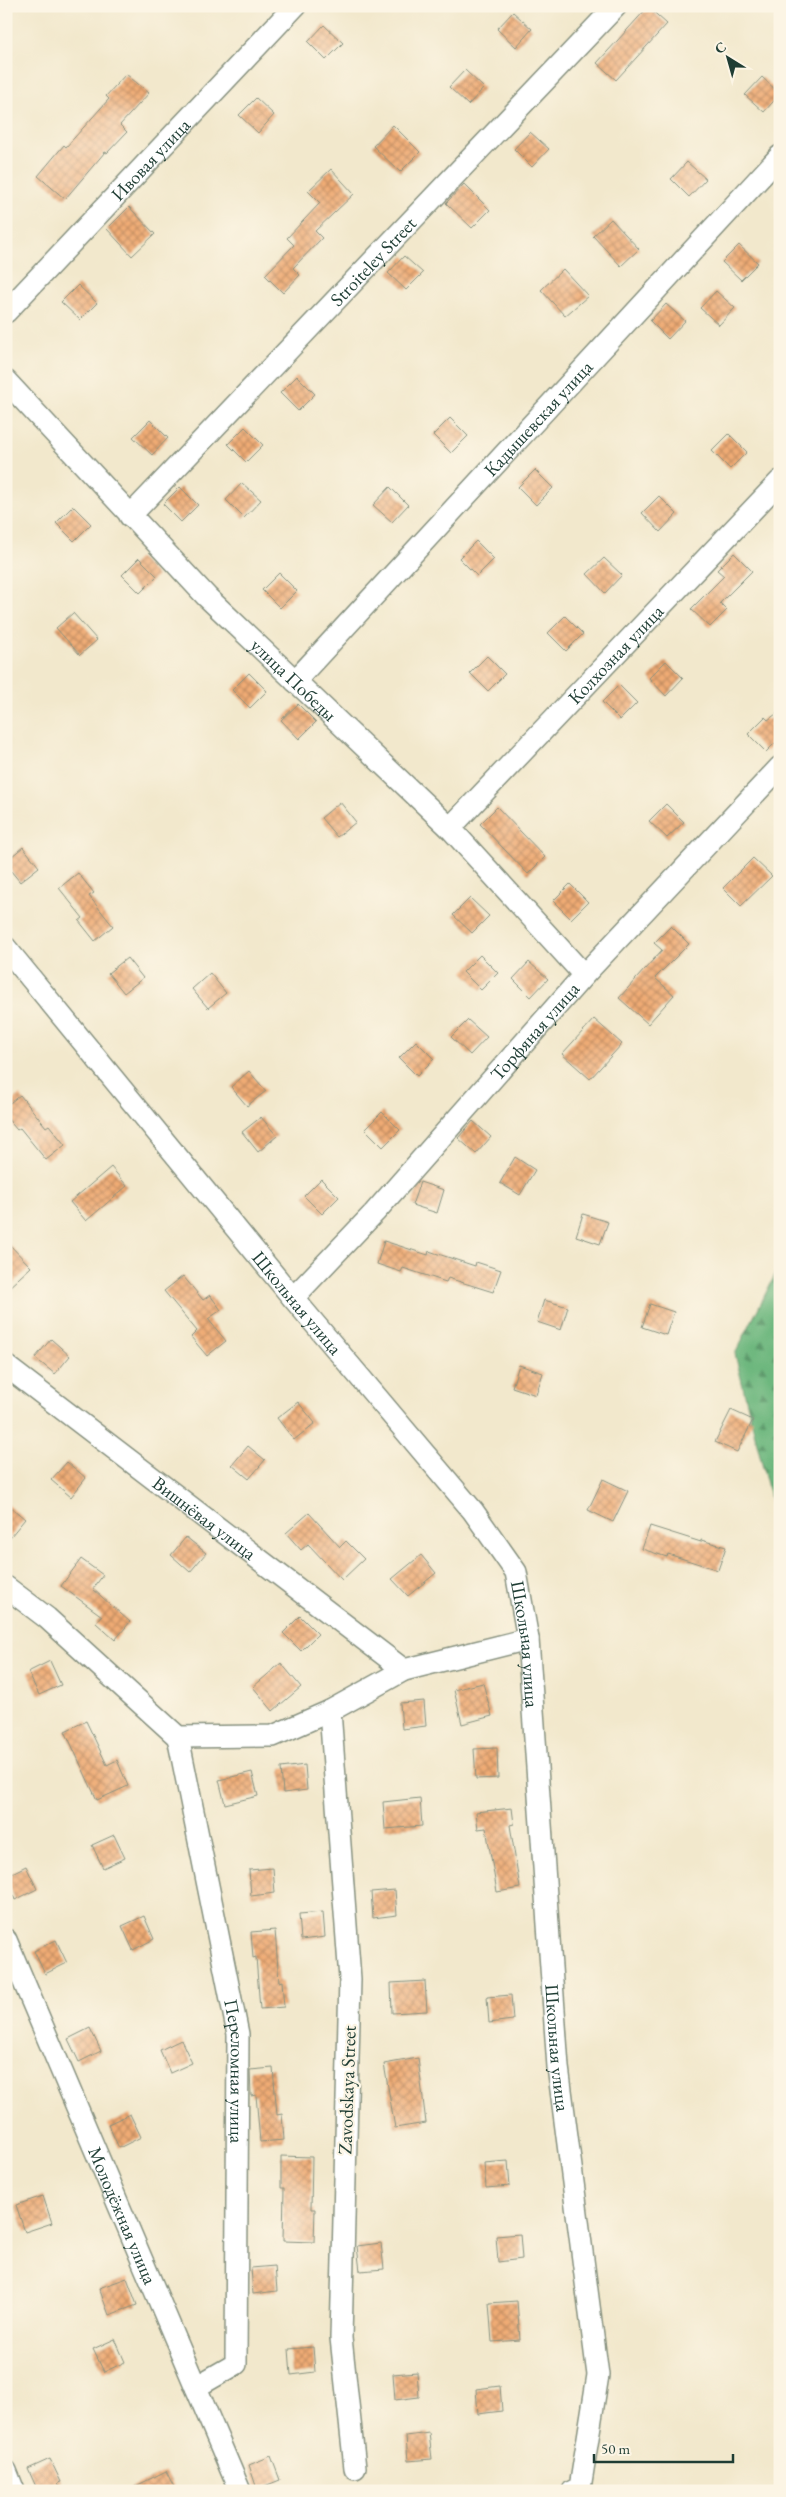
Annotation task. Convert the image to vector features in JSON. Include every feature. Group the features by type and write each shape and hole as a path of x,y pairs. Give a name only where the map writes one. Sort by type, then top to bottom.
{"street":[{"name":"Ивовая улица","path":"6,312 295,6"},
{"name":"Stroiteley Street","path":"130,516 616,6"},
{"name":"Кадышевская улица","path":"295,681 780,156"},
{"name":"улица Победы","path":"6,381 207,597 450,828 584,975"},
{"name":"Колхозная улица","path":"450,828 780,481"},
{"name":"Торфяная улица","path":"294,1298 375,1212 584,975 780,767"},
{"name":"Школьная улица","path":"6,948 294,1298 473,1511 516,1572 528,1639 558,2068 598,2375 576,2490"},
{"name":"Вишнёвая улица","path":"6,1366 404,1670"},
{"path":"6,1588 47,1618 178,1737 273,1736 330,1711 404,1670 528,1639"},
{"name":"Zavodskaya Street","path":"330,1711 350,1979 340,2338 355,2468"},
{"name":"Переломная улица","path":"178,1737 238,2034 236,2364 196,2387"},
{"name":"Молодёжная улица","path":"6,1940 240,2491"},
{"path":"6,2471 14,2491"}],"green space":[{"path":"780,1265 780,1537 735,1354"}],"building":[{"path":"648,7 667,24 616,80 597,63"},
{"path":"513,12 532,29 516,47 497,29"},
{"path":"324,25 343,43 326,60 308,42"},
{"path":"465,70 484,88 468,105 449,87"},
{"path":"126,74 149,93 120,125 127,132 107,153 105,152 65,199 38,176 64,145 66,147 109,99 106,96"},
{"path":"762,77 780,94 764,112 745,95"},
{"path":"256,98 274,115 258,133 239,115"},
{"path":"393,125 420,152 400,172 373,146"},
{"path":"530,132 549,149 532,167 514,149"},
{"path":"687,162 706,179 689,197 671,179"},
{"path":"331,169 354,194 315,231 322,238 293,268 300,275 283,293 265,275 294,245 287,238 320,203 308,191"},
{"path":"464,184 490,210 472,228 446,203"},
{"path":"129,207 155,234 132,256 107,229"},
{"path":"611,219 639,249 621,266 593,236"},
{"path":"739,245 758,263 741,280 722,262"},
{"path":"404,256 423,273 406,290 388,273"},
{"path":"563,269 588,296 565,316 541,290"},
{"path":"78,285 97,303 80,320 61,302"},
{"path":"716,291 735,308 719,325 700,308"},
{"path":"666,304 685,321 668,339 650,321"},
{"path":"297,376 315,394 298,411 280,393"},
{"path":"450,418 468,436 451,453 433,435"},
{"path":"150,420 168,438 152,455 133,437"},
{"path":"245,427 263,445 246,462 228,444"},
{"path":"729,434 747,452 730,469 712,451"},
{"path":"535,470 553,488 536,505 518,487"},
{"path":"242,483 261,500 244,518 226,500"},
{"path":"180,487 198,505 181,522 163,504"},
{"path":"390,487 408,505 392,522 373,505"},
{"path":"659,496 677,514 660,532 642,513"},
{"path":"73,506 91,524 74,541 56,523"},
{"path":"476,541 494,559 477,576 459,558"},
{"path":"734,553 752,571 720,603 727,610 710,627 691,609 724,576 717,570"},
{"path":"139,558 157,576 140,593 122,575"},
{"path":"604,558 622,575 605,593 587,574"},
{"path":"279,573 297,591 280,608 262,590"},
{"path":"73,613 97,640 80,655 56,628"},
{"path":"565,616 583,634 566,651 548,633"},
{"path":"487,656 505,674 488,691 470,673"},
{"path":"666,661 683,678 666,696 649,678"},
{"path":"249,673 267,691 250,708 232,690"},
{"path":"619,685 637,703 620,720 602,702"},
{"path":"298,704 316,722 299,739 281,720"},
{"path":"780,711 780,738 766,752 748,734 765,717 768,720"},
{"path":"340,802 356,822 337,837 321,818"},
{"path":"666,804 684,822 667,838 649,821"},
{"path":"497,807 545,857 528,874 480,824"},
{"path":"23,847 39,867 20,882 6,865 6,861"},
{"path":"753,858 772,876 741,906 723,888"},
{"path":"78,873 94,893 89,896 113,926 95,941 79,921 83,918 59,888"},
{"path":"570,884 588,902 571,919 553,901"},
{"path":"470,898 489,916 472,933 453,915"},
{"path":"671,926 689,944 655,978 674,995 648,1024 619,998 662,950 654,943"},
{"path":"480,955 498,973 481,990 463,972"},
{"path":"127,958 143,978 124,993 108,973"},
{"path":"529,962 548,979 531,997 513,979"},
{"path":"210,973 226,993 208,1008 192,989"},
{"path":"594,1019 622,1044 590,1079 562,1054"},
{"path":"468,1020 487,1037 470,1055 451,1037"},
{"path":"416,1041 434,1059 417,1076 399,1058"},
{"path":"249,1071 266,1091 247,1106 231,1087"},
{"path":"20,1095 46,1127 49,1125 65,1145 46,1160 20,1128 17,1130 6,1117 6,1106"},
{"path":"382,1112 400,1130 383,1147 365,1129"},
{"path":"261,1117 277,1136 258,1152 242,1132"},
{"path":"473,1121 491,1137 476,1154 458,1138"},
{"path":"515,1157 535,1170 520,1195 500,1183"},
{"path":"111,1167 127,1186 86,1221 70,1202"},
{"path":"321,1179 339,1197 322,1214 304,1196"},
{"path":"420,1182 444,1190 437,1213 412,1205"},
{"path":"583,1214 608,1222 600,1244 576,1236"},
{"path":"6,1241 31,1267 6,1290"},
{"path":"384,1241 428,1255 429,1251 475,1266 476,1262 501,1270 493,1292 448,1278 446,1282 403,1268 401,1272 377,1264"},
{"path":"183,1276 203,1300 210,1295 221,1310 208,1319 226,1341 207,1356 191,1337 197,1331 164,1291"},
{"path":"544,1300 568,1307 561,1330 537,1322"},
{"path":"650,1304 674,1312 666,1335 642,1327"},
{"path":"51,1339 70,1356 55,1374 35,1358"},
{"path":"519,1365 543,1373 536,1395 512,1387"},
{"path":"298,1402 315,1423 294,1440 277,1418"},
{"path":"731,1410 753,1420 737,1452 715,1442"},
{"path":"248,1446 265,1460 249,1479 232,1465"},
{"path":"67,1462 86,1478 71,1497 51,1480"},
{"path":"603,1479 628,1491 613,1522 588,1510"},
{"path":"6,1503 25,1519 6,1542"},
{"path":"309,1513 340,1547 346,1541 364,1559 342,1580 308,1544 301,1550 286,1533"},
{"path":"650,1526 701,1542 701,1540 726,1547 718,1570 668,1554 667,1557 642,1549"},
{"path":"186,1537 206,1553 190,1572 171,1555"},
{"path":"421,1555 436,1573 408,1596 392,1579"},
{"path":"81,1559 103,1575 93,1589 130,1622 115,1640 96,1623 102,1616 61,1586"},
{"path":"300,1616 318,1634 301,1651 283,1633"},
{"path":"50,1661 61,1685 39,1695 28,1672"},
{"path":"281,1663 301,1687 273,1711 253,1687"},
{"path":"483,1683 492,1716 462,1724 454,1690"},
{"path":"424,1701 426,1726 402,1729 400,1703"},
{"path":"86,1721 107,1765 117,1760 128,1786 97,1800 65,1731"},
{"path":"497,1748 498,1778 476,1779 474,1749"},
{"path":"305,1765 307,1790 283,1793 281,1768"},
{"path":"252,1772 258,1796 225,1804 219,1780"},
{"path":"420,1798 422,1826 385,1829 383,1802"},
{"path":"512,1808 514,1824 510,1825 520,1888 497,1892 486,1828 478,1829 476,1812"},
{"path":"114,1835 125,1858 103,1868 92,1845"},
{"path":"26,1866 37,1889 15,1900 6,1876"},
{"path":"273,1868 275,1893 251,1896 249,1870"},
{"path":"395,1890 397,1915 373,1918 371,1892"},
{"path":"323,1912 325,1937 301,1940 299,1914"},
{"path":"144,1916 154,1939 133,1950 122,1926"},
{"path":"275,1930 279,1982 282,1981 284,2007 260,2009 256,1957 253,1958 251,1932"},
{"path":"56,1940 67,1963 45,1974 34,1951"},
{"path":"425,1981 427,2011 392,2013 391,1983"},
{"path":"511,1995 513,2020 489,2023 487,1997"},
{"path":"90,2028 101,2051 79,2062 68,2039"},
{"path":"181,2040 192,2063 170,2073 160,2050"},
{"path":"418,2058 426,2123 395,2128 384,2064"},
{"path":"273,2068 277,2115 282,2114 284,2140 260,2142 256,2095 251,2096 250,2070"},
{"path":"130,2114 141,2137 119,2148 108,2124"},
{"path":"281,2156 312,2157 311,2209 315,2209 314,2242 283,2241 284,2188 281,2188"},
{"path":"508,2161 510,2186 486,2188 484,2163"},
{"path":"43,2196 52,2223 25,2232 16,2205"},
{"path":"520,2234 522,2259 498,2262 496,2236"},
{"path":"381,2243 384,2269 360,2271 357,2246"},
{"path":"275,2266 277,2291 253,2294 251,2268"},
{"path":"127,2278 137,2305 109,2315 99,2288"},
{"path":"517,2301 520,2340 492,2342 489,2303"},
{"path":"115,2339 125,2362 104,2372 93,2349"},
{"path":"313,2347 315,2372 291,2375 289,2349"},
{"path":"417,2372 419,2397 395,2400 393,2374"},
{"path":"500,2386 502,2411 478,2414 476,2389"},
{"path":"429,2433 432,2459 408,2461 406,2436"},
{"path":"271,2456 280,2480 257,2489 249,2465"},
{"path":"50,2459 61,2482 58,2483 63,2491 38,2491 28,2469"},
{"path":"166,2471 176,2491 126,2491"}]}
